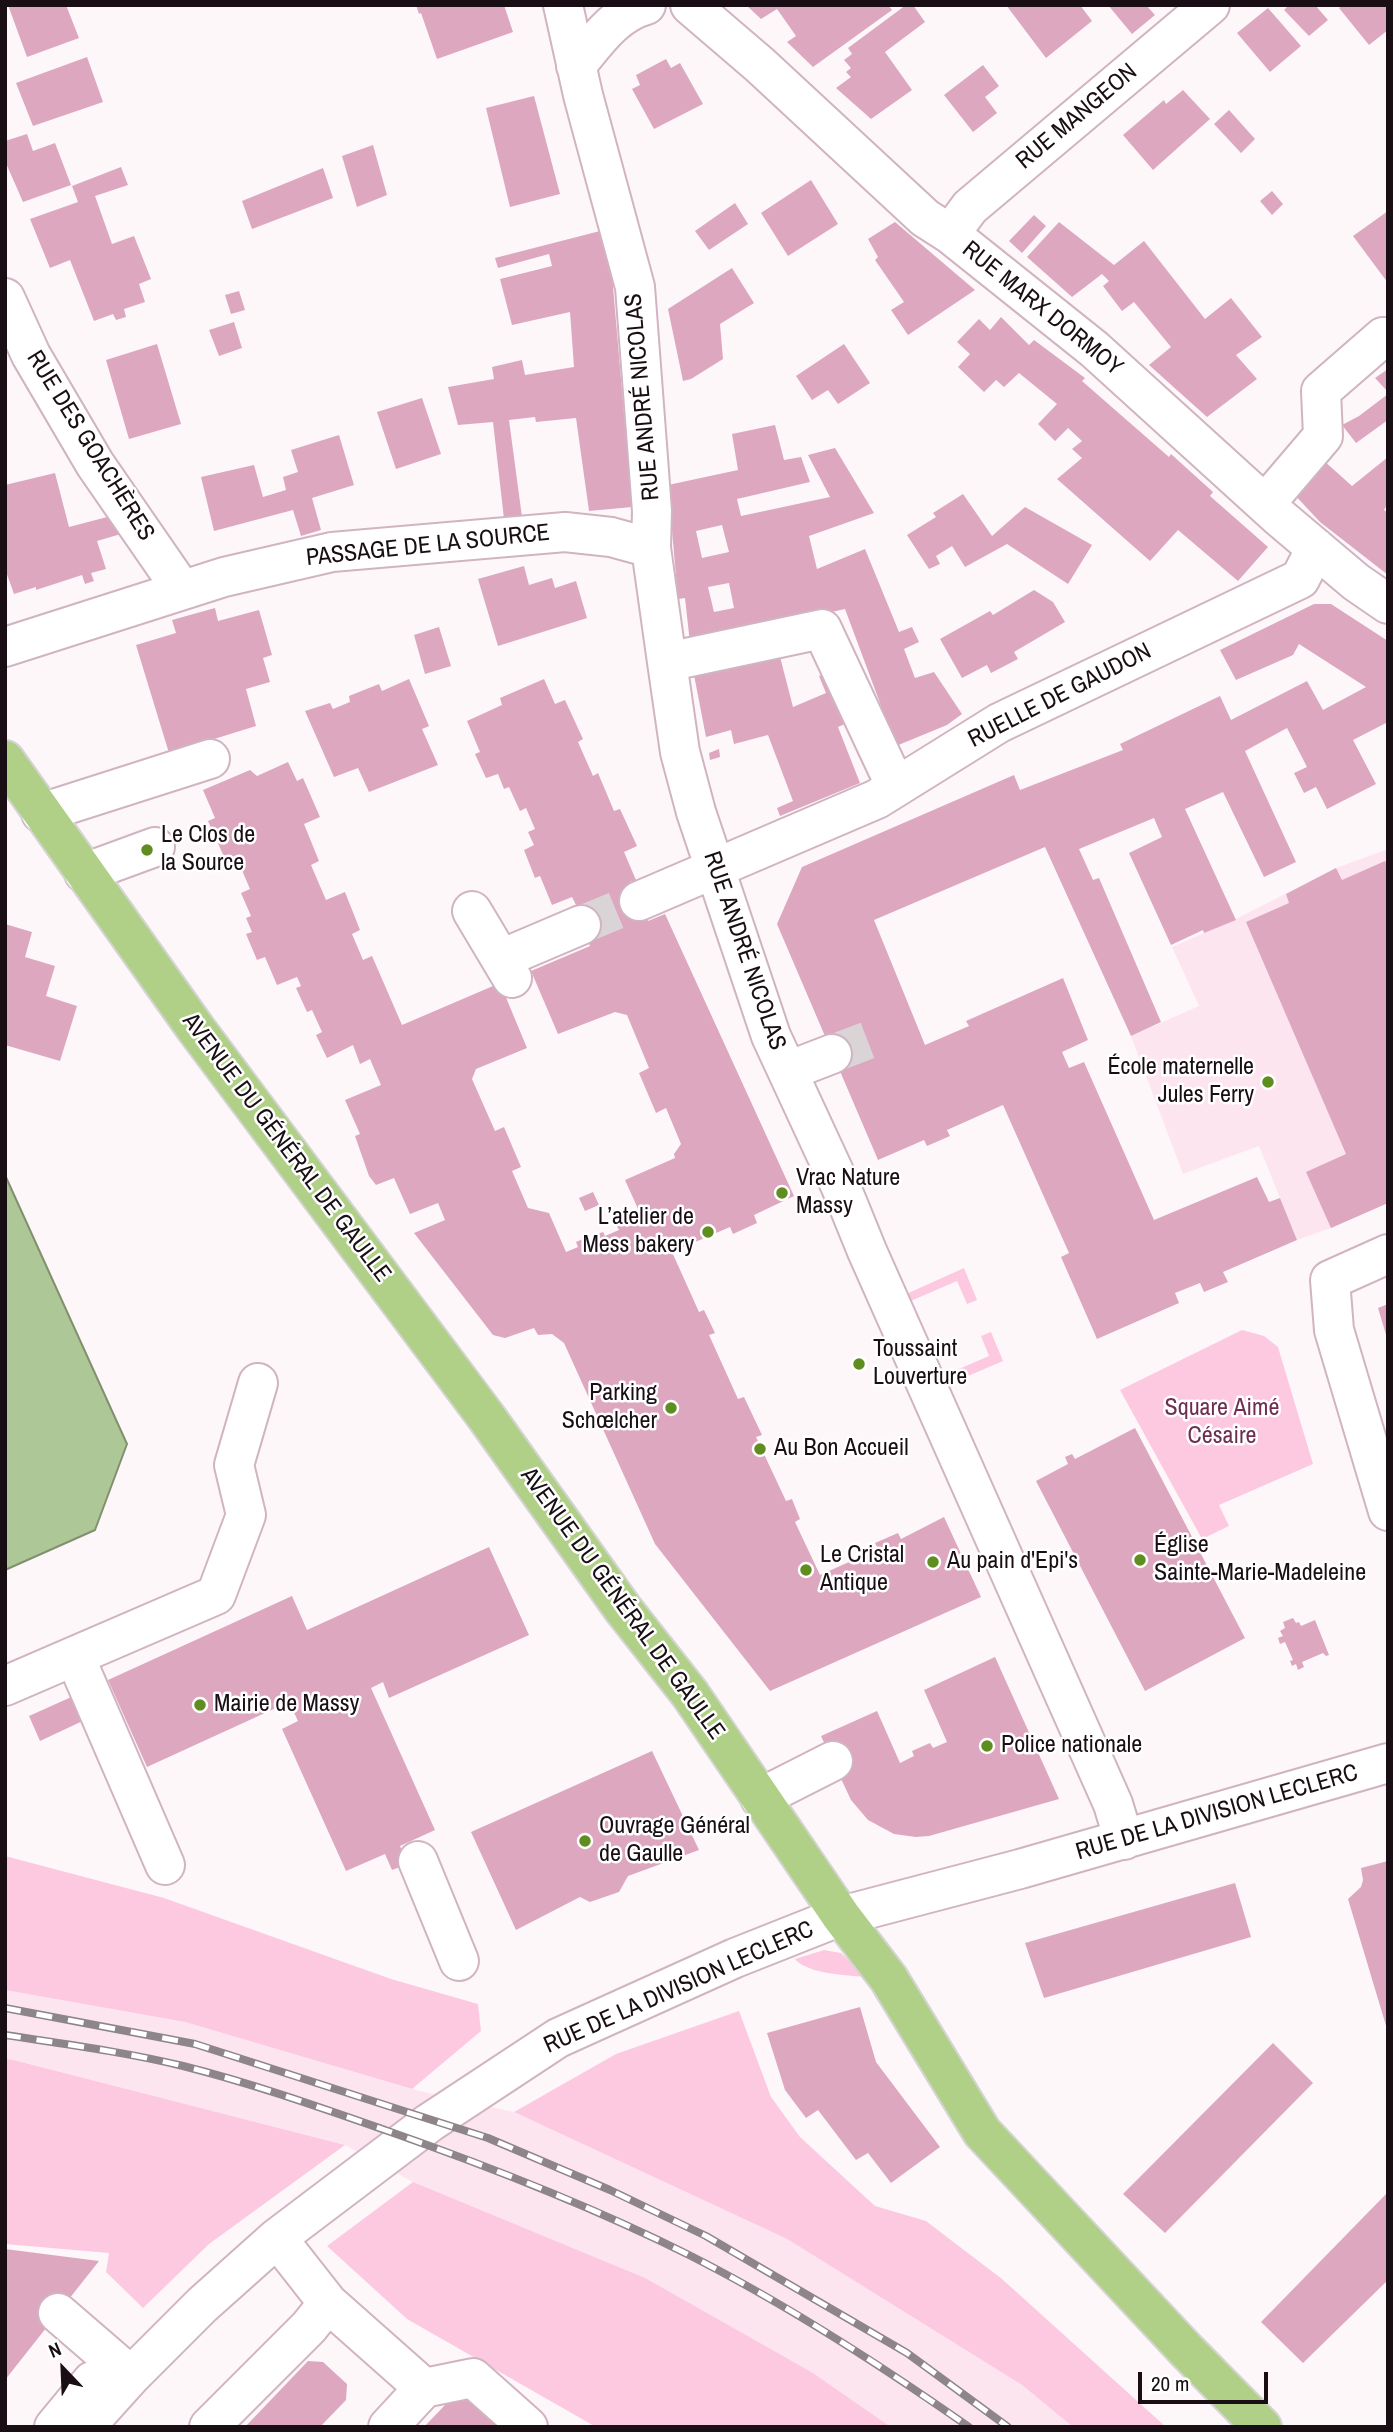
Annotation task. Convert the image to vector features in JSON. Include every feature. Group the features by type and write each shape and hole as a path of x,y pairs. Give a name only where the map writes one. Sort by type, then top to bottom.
{"main road":[{"name":"AVENUE DU GÉNÉRAL DE GAULLE","path":"5,760 197,1029 488,1418 623,1609 690,1694 841,1916 894,1985 982,2132 1185,2349 1262,2427"}],"street":[{"name":"RUE ANDRÉ NICOLAS","path":"563,5 576,66 635,287 652,511 651,548 680,752 696,812 771,1036 1113,1804 1124,1840"},
{"path":"576,66 619,17 646,5"},
{"name":"RUE MARX DORMOY","path":"655,5 694,8 760,65 925,218 950,234 1094,349 1265,504 1356,582 1388,604"},
{"name":"RUE MANGEON","path":"950,234 970,207 1210,5"},
{"name":"RUE DES GOACHÈRES","path":"5,298 31,355 95,464 182,590"},
{"path":"1265,504 1323,436 1321,391 1383,337"},
{"name":"PASSAGE DE LA SOURCE","path":"5,647 182,590 332,552 565,533 611,537 651,548"},
{"name":"RUELLE DE GAUDON","path":"639,901 877,799 999,723 1300,579 1316,548"},
{"path":"667,662 822,629 896,787"},
{"path":"41,813 210,759"},
{"path":"84,873 155,847"},
{"path":"472,911 506,969 581,925"},
{"path":"788,1071 832,1054"},
{"path":"1388,1254 1330,1280 1334,1331 1388,1511"},
{"path":"5,1686 216,1595 246,1515 234,1465 258,1383"},
{"path":"75,1657 165,1865"},
{"path":"760,1798 833,1761"},
{"name":"RUE DE LA DIVISION LECLERC","path":"101,2421 121,2367 202,2305 277,2238 364,2171 429,2123 558,2038 735,1958 841,1916 1124,1840 1388,1763"},
{"path":"418,1861 459,1961"},
{"path":"277,2238 328,2303 424,2388"},
{"path":"209,2427 309,2328 328,2303"},
{"path":"54,2427 121,2367 58,2313"},
{"path":"388,2427 424,2388 472,2378 528,2427"}],"shaded area":[{"name":"École maternelle Jules Ferry","path":"1388,849 1388,1203 1297,1240 1259,1146 1183,1174 1131,1036 1199,1006 1172,947 1236,919 1336,868"},
{"path":"5,1175 127,1444 95,1530 5,1570"},
{"path":"5,1990 185,2022 411,2089 514,2112 787,2239 1022,2385 1073,2427 891,2427 813,2373 413,2182 345,2145 5,2059"}],"green space":[{"path":"964,1268 977,1300 967,1304 957,1281 906,1303 893,1300"},
{"name":"Square Aimé Césaire","path":"1242,1330 1264,1336 1278,1347 1313,1464 1219,1505 1229,1526 1202,1539 1120,1390"},
{"path":"991,1332 1003,1361 933,1391 938,1378 989,1356 981,1336"},
{"path":"5,1856 164,1898 391,1979 478,2004 481,2031 412,2089 185,2022 5,1990"},
{"path":"824,1950 841,1953 866,1977 818,1971 795,1959"},
{"path":"739,2011 771,2097 800,2137 875,2206 926,2221 1002,2279 1166,2427 1073,2427 1022,2385 787,2239 514,2112 616,2054"},
{"path":"5,2059 345,2145 209,2244 143,2308 106,2272 109,2253 5,2244"},
{"path":"413,2182 645,2278 813,2373 891,2427 596,2427 407,2319 327,2246"}],"building":[{"path":"8,5 66,5 79,38 27,57"},
{"path":"416,5 504,5 513,32 437,59"},
{"path":"746,5 888,5 892,10 813,67 787,42 796,36 777,9 761,19"},
{"path":"906,5 913,5 925,22 885,52 912,90 871,119 836,88 851,77 846,72 851,68 844,60 852,54 848,48"},
{"path":"1006,5 1080,5 1092,21 1046,58"},
{"path":"1108,5 1146,5 1155,15 1132,34"},
{"path":"1289,5 1315,5 1328,20 1309,36 1284,10"},
{"path":"1343,5 1388,5 1388,30 1369,45 1339,8"},
{"path":"1268,8 1301,46 1270,72 1237,33"},
{"path":"87,57 103,102 33,126 16,83"},
{"path":"666,59 671,68 680,63 703,104 654,129 632,89 640,85 636,75"},
{"path":"983,65 999,86 985,97 997,113 973,132 944,95"},
{"path":"1183,90 1210,119 1153,170 1123,135 1164,100 1166,104"},
{"path":"534,96 560,194 510,207 486,108"},
{"path":"1229,110 1255,139 1241,153 1214,124"},
{"path":"27,134 33,151 55,143 71,185 23,202 5,161 5,141"},
{"path":"373,145 387,195 357,207 342,156"},
{"path":"121,167 128,185 95,196 112,244 134,236 151,279 139,284 145,302 124,309 126,317 116,320 113,314 94,321 70,260 50,268 30,219 78,202 72,186"},
{"path":"323,168 333,198 252,229 242,201"},
{"path":"811,180 838,224 788,256 761,213"},
{"path":"1272,191 1283,204 1272,215 1260,201"},
{"path":"735,203 748,224 709,250 695,231"},
{"path":"1388,211 1388,283 1353,236"},
{"path":"1034,215 1046,226 1022,253 1009,241"},
{"path":"895,222 975,290 908,335 891,310 904,302 875,260 878,257 868,239"},
{"path":"1059,222 1114,265 1144,241 1205,319 1231,298 1262,337 1236,355 1257,379 1207,417 1149,365 1171,347 1134,302 1122,311 1103,286 1109,281 1102,274 1072,297 1027,257"},
{"path":"600,231 612,275 632,507 589,511 576,418 536,422 535,417 509,420 522,517 504,519 493,422 458,425 448,387 494,379 492,367 522,360 525,375 574,367 570,312 512,325 500,279 552,266 549,254 498,268 495,258"},
{"path":"732,268 754,303 720,324 723,359 691,379 683,381 668,309"},
{"path":"239,291 245,310 231,314 225,295"},
{"path":"1001,317 1029,345 1034,340 1085,378 1082,381 1169,457 1171,454 1213,492 1210,496 1268,547 1238,581 1178,530 1150,561 1057,479 1082,458 1072,449 1082,441 1068,428 1055,441 1038,424 1057,404 1019,373 1004,387 996,380 984,392 958,367 970,354 957,342 979,319 990,330"},
{"path":"234,322 242,348 219,356 209,330"},
{"path":"157,344 181,424 129,439 106,360"},
{"path":"844,344 870,383 838,404 828,390 812,400 796,376"},
{"path":"1388,369 1388,392 1375,378"},
{"path":"1388,394 1388,420 1356,443 1342,425"},
{"path":"422,398 441,454 396,469 377,412"},
{"path":"775,425 784,460 801,457 810,482 737,499 741,516 830,497 808,455 835,448 874,513 809,536 817,569 865,549 899,632 912,627 919,642 904,649 915,678 934,672 962,714 947,725 896,746 845,609 690,643 685,598 678,599 668,485 738,470 732,434","holes":["722,525 729,552 702,558 696,531","729,583 734,608 714,612 708,587"]},
{"path":"339,435 354,485 312,498 321,530 301,536 293,510 214,531 201,477 254,465 263,497 286,490 283,477 298,472 291,450"},
{"path":"1388,457 1388,503 1384,510 1388,513 1388,575 1320,522 1292,492 1323,460 1352,486"},
{"path":"55,473 69,527 111,516 121,534 97,541 106,569 91,573 94,581 85,584 82,575 14,594 5,569 5,485"},
{"path":"963,494 992,536 1025,507 1092,545 1068,584 1007,544 965,567 952,546 936,556 940,564 929,569 907,535 936,517 933,513"},
{"path":"524,566 529,585 552,578 555,588 576,581 587,618 498,646 478,579"},
{"path":"1034,590 1053,602 1065,622 1014,652 1018,659 991,673 987,665 962,678 940,639 990,611 993,615"},
{"path":"1314,604 1331,604 1388,641 1388,722 1353,740 1376,784 1327,809 1316,787 1304,793 1294,773 1307,767 1287,728 1245,751 1296,862 1264,877 1223,792 1185,809 1236,920 1204,933 1203,930 1171,945 1129,853 1162,837 1154,818 1079,849 1093,880 1099,878 1161,1022 1131,1036 1045,847 874,920 925,1045 969,1026 966,1021 1063,978 1088,1040 1062,1052 1069,1068 1084,1062 1154,1220 1257,1177 1269,1202 1280,1198 1297,1240 1223,1272 1228,1282 1204,1292 1200,1283 1175,1293 1179,1303 1097,1339 1061,1257 1069,1253 1003,1105 947,1130 950,1136 927,1146 924,1140 878,1160 777,924 802,867 1014,775 1020,790 1123,750 1120,744 1220,696 1231,720 1307,681 1323,710 1366,687 1299,644 1293,655 1236,680 1220,650"},
{"path":"215,608 218,621 259,610 272,655 263,658 270,682 246,689 256,726 169,753 136,645 176,633 172,620"},
{"path":"439,627 451,666 425,674 414,635"},
{"path":"778,649 793,707 826,693 819,676 832,671 852,721 838,727 860,783 780,816 777,808 793,801 768,735 734,744 731,730 706,737 694,675"},
{"path":"409,679 429,726 422,729 438,765 369,792 358,768 334,777 305,711 330,703 333,709 350,702 349,696 379,684 382,691"},
{"path":"544,679 555,704 565,700 583,739 578,742 593,776 598,773 614,811 620,809 637,846 624,852 636,880 630,882 648,921 665,914 794,1196 754,1215 757,1223 733,1234 730,1227 672,1252 699,1312 704,1310 715,1333 709,1335 738,1399 744,1397 762,1435 756,1437 786,1501 792,1499 800,1519 795,1522 820,1575 878,1549 875,1543 898,1533 901,1539 944,1517 981,1597 770,1691 655,1544 564,1343 552,1334 538,1335 534,1328 505,1338 493,1335 414,1233 445,1220 438,1203 410,1214 394,1178 376,1185 369,1176 355,1136 360,1134 345,1100 381,1085 370,1059 360,1064 353,1045 327,1058 316,1035 322,1032 312,1010 307,1012 296,988 301,986 297,977 277,985 265,957 257,960 246,934 252,932 246,918 251,916 241,893 250,889 241,868 235,869 230,856 225,859 208,821 215,818 203,790 250,770 257,776 288,762 297,781 303,778 320,817 304,824 319,861 311,865 326,900 345,892 360,930 352,934 363,960 372,956 402,1025 500,983 527,1048 476,1069 472,1079 495,1131 504,1127 521,1167 512,1171 528,1208 549,1213 566,1252 578,1247 576,1242 583,1239 584,1244 599,1239 597,1234 603,1232 605,1236 619,1230 617,1226 625,1222 627,1227 643,1220 625,1180 675,1158 674,1154 681,1144 666,1108 656,1113 639,1073 649,1068 627,1015 615,1012 558,1034 531,971 590,946 572,906 576,905 572,897 552,905 540,876 535,878 524,850 534,845 528,832 535,829 526,808 520,811 509,787 504,789 498,774 486,778 475,754 480,752 467,721 502,705 500,698"},
{"path":"719,749 720,757 710,760 709,753"},
{"path":"1385,861 1388,867 1388,1203 1331,1228 1306,1172 1346,1154 1246,922 1289,903 1286,894 1336,868 1342,880"},
{"path":"5,924 32,932 25,957 55,966 46,996 77,1006 60,1061 5,1045"},
{"path":"593,1192 599,1205 585,1211 579,1198"},
{"path":"1388,1304 1388,1338 1387,1338 1378,1308"},
{"name":"Église Sainte-Marie-Madeleine","path":"1135,1428 1245,1638 1145,1691 1036,1481 1068,1464 1065,1457 1072,1454 1075,1459"},
{"name":"Mairie de Massy","path":"489,1547 529,1635 389,1698 383,1682 371,1688 435,1830 400,1846 408,1864 392,1870 385,1854 346,1871 282,1729 298,1721 289,1702 147,1767 108,1680 292,1596 307,1630"},
{"path":"1293,1618 1301,1626 1315,1620 1329,1655 1323,1653 1302,1662 1304,1667 1298,1670 1296,1664 1292,1666 1290,1661 1293,1660 1285,1642 1280,1644 1278,1638 1283,1636 1280,1631 1285,1628 1283,1622"},
{"name":"Police nationale","path":"995,1657 1059,1799 929,1836 894,1834 868,1820 851,1800 821,1736 877,1711 900,1763 914,1756 912,1751 930,1743 933,1748 947,1742 924,1690"},
{"path":"78,1694 89,1718 40,1741 29,1716"},
{"name":"Ouvrage Général de Gaulle","path":"652,1751 699,1850 628,1876 619,1892 590,1902 580,1897 516,1930 471,1832"},
{"path":"1388,1861 1387,2029 1348,1899 1361,1887 1361,1868"},
{"path":"1235,1883 1251,1937 1044,1998 1025,1943"},
{"path":"860,2007 876,2062 940,2147 891,2183 868,2153 856,2160 818,2110 806,2118 785,2090 767,2033"},
{"path":"1273,2043 1313,2083 1165,2233 1123,2194"},
{"path":"1388,2192 1388,2280 1303,2363 1261,2322"},
{"path":"5,2249 99,2261 5,2380"},
{"path":"308,2361 323,2362 347,2384 346,2400 320,2427 245,2427"},
{"path":"466,2383 512,2427 424,2427"}],"tunnel":[{"path":"581,925 639,901"},
{"path":"832,1054 871,1039"}],"railway":[{"path":"5,2008 195,2044 488,2138 610,2190 706,2236 907,2353 1008,2427"},
{"path":"5,2035 139,2057 234,2080 385,2130 539,2188 652,2237 761,2294 901,2380 969,2427"}],"place":[{"name":"Le Clos de la Source","path":"147,850"},
{"name":"École maternelle Jules Ferry","path":"1268,1082"},
{"name":"Vrac Nature Massy","path":"782,1193"},
{"name":"L’atelier de Mess bakery","path":"708,1232"},
{"name":"Toussaint Louverture","path":"859,1364"},
{"name":"Parking Schœlcher","path":"671,1408"},
{"name":"Au Bon Accueil","path":"760,1449"},
{"name":"Église Sainte-Marie-Madeleine","path":"1140,1560"},
{"name":"Au pain d'Epi's","path":"933,1562"},
{"name":"Le Cristal Antique","path":"806,1570"},
{"name":"Mairie de Massy","path":"200,1705"},
{"name":"Police nationale","path":"987,1746"},
{"name":"Ouvrage Général de Gaulle","path":"585,1841"}]}
